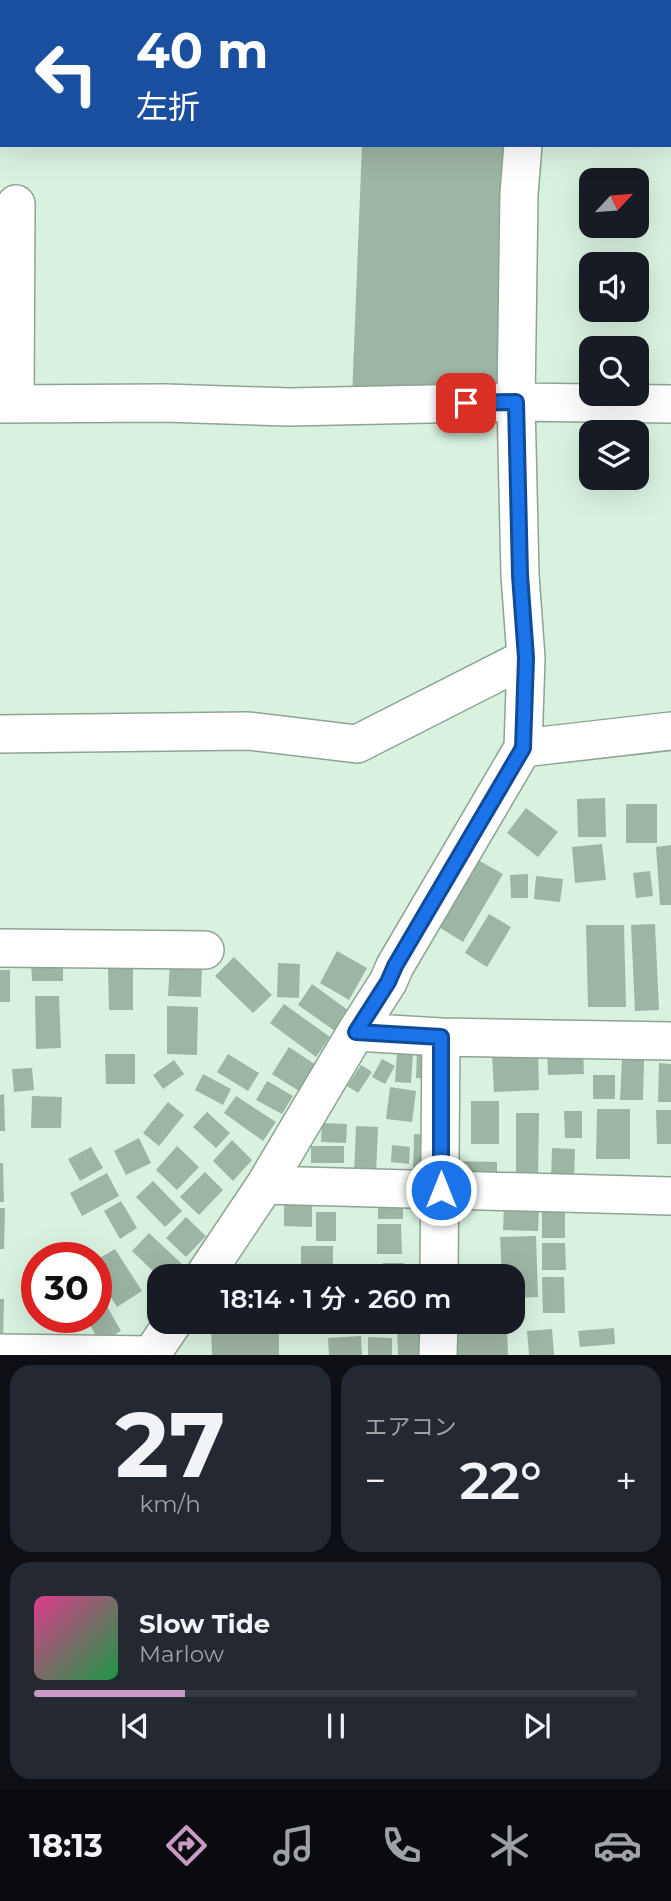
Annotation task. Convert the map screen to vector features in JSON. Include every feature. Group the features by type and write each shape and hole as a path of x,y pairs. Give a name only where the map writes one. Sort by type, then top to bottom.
{"street":[{"path":"212,1264 265,1185 388,982 523,748 526,658 520,575 516,402 519,194 523,147"},
{"path":"16,204 8,404 165,403 289,407 516,402 671,404"},
{"path":"0,734 248,731 357,744 526,658"},
{"path":"523,748 671,731"},
{"path":"0,948 205,950"},
{"path":"356,1032 441,1037 671,1041"},
{"path":"439,1264 441,1037"},
{"path":"265,1185 671,1196"},
{"path":"0,1353 151,1355 165,1334"},
{"path":"438,1355 439,1334"}],"building":[{"path":"362,147 513,147 510,392 352,397"},
{"path":"605,798 606,837 578,837 577,799"},
{"path":"626,804 657,804 657,843 626,843"},
{"path":"526,808 558,832 538,857 507,833"},
{"path":"602,844 606,880 575,883 572,847"},
{"path":"671,845 671,905 660,905 656,847"},
{"path":"478,860 503,874 463,942 439,927"},
{"path":"650,871 653,896 636,898 633,873"},
{"path":"528,874 528,898 511,898 510,875"},
{"path":"536,876 563,879 560,902 534,899"},
{"path":"489,914 511,927 487,967 465,953"},
{"path":"655,924 659,1010 635,1011 631,925"},
{"path":"586,925 624,925 626,1007 588,1007"},
{"path":"337,951 367,968 349,1000 320,983"},
{"path":"234,957 272,995 253,1013 215,976"},
{"path":"31,962 63,962 63,981 32,981"},
{"path":"170,962 202,963 201,997 168,996"},
{"path":"278,963 300,964 299,998 277,997"},
{"path":"108,967 133,967 133,1010 109,1010"},
{"path":"0,970 10,970 10,1002 0,1002"},
{"path":"312,984 349,1011 335,1031 298,1005"},
{"path":"35,996 59,996 61,1048 36,1049"},
{"path":"284,1004 330,1037 316,1057 270,1023"},
{"path":"167,1006 198,1007 197,1055 167,1054"},
{"path":"289,1047 316,1065 299,1091 272,1074"},
{"path":"583,1049 584,1074 548,1075 547,1050"},
{"path":"417,1050 436,1051 435,1079 416,1078"},
{"path":"397,1052 413,1053 411,1083 395,1082"},
{"path":"538,1053 539,1090 494,1092 492,1054"},
{"path":"105,1054 135,1054 135,1084 106,1084"},
{"path":"228,1054 259,1073 248,1091 217,1072"},
{"path":"382,1059 395,1066 385,1084 372,1077"},
{"path":"174,1060 184,1074 163,1089 153,1075"},
{"path":"622,1060 644,1060 643,1100 620,1100"},
{"path":"659,1063 671,1064 671,1102 658,1102"},
{"path":"361,1065 372,1072 358,1093 347,1086"},
{"path":"32,1068 34,1090 14,1092 12,1069"},
{"path":"203,1074 231,1089 223,1105 195,1090"},
{"path":"593,1075 615,1075 615,1099 593,1099"},
{"path":"267,1081 293,1096 282,1114 256,1100"},
{"path":"390,1087 416,1091 412,1122 386,1119"},
{"path":"4,1094 5,1131 0,1131 0,1095"},
{"path":"32,1096 62,1097 61,1128 31,1128"},
{"path":"236,1096 276,1122 263,1141 224,1113"},
{"path":"471,1101 499,1101 499,1144 471,1144"},
{"path":"168,1102 184,1115 159,1146 143,1133"},
{"path":"597,1109 630,1109 630,1159 596,1159"},
{"path":"656,1110 671,1110 671,1144 657,1144"},
{"path":"564,1111 582,1111 582,1138 565,1138"},
{"path":"207,1112 230,1133 216,1148 193,1127"},
{"path":"516,1113 539,1113 538,1181 516,1181"},
{"path":"322,1123 347,1124 346,1143 321,1142"},
{"path":"356,1126 378,1127 376,1175 354,1174"},
{"path":"414,1134 434,1135 433,1177 413,1176"},
{"path":"139,1138 151,1163 126,1175 114,1151"},
{"path":"232,1140 252,1160 233,1181 213,1161"},
{"path":"392,1145 410,1147 409,1164 391,1162"},
{"path":"177,1146 199,1167 177,1190 156,1170"},
{"path":"311,1146 344,1146 344,1163 311,1163"},
{"path":"91,1147 103,1168 80,1181 68,1159"},
{"path":"552,1148 575,1149 574,1181 551,1180"},
{"path":"451,1161 497,1162 497,1183 450,1182"},
{"path":"0,1163 3,1163 4,1202 0,1202"},
{"path":"205,1172 223,1190 199,1215 180,1197"},
{"path":"107,1173 119,1196 82,1216 70,1193"},
{"path":"153,1181 182,1211 165,1227 136,1197"},
{"path":"284,1197 312,1197 312,1227 284,1226"},
{"path":"403,1200 403,1219 378,1219 378,1201"},
{"path":"121,1201 137,1228 120,1239 104,1211"},
{"path":"542,1206 565,1206 565,1238 542,1238"},
{"path":"504,1207 539,1207 538,1231 503,1230"},
{"path":"0,1208 5,1208 4,1249 0,1249"},
{"path":"316,1212 336,1212 336,1241 316,1241"},
{"path":"186,1217 206,1236 186,1257 166,1238"},
{"path":"377,1224 401,1224 402,1254 377,1254"},
{"path":"149,1233 182,1264 147,1265 132,1251"},
{"path":"536,1236 538,1297 525,1298 525,1264 501,1264 500,1237"},
{"path":"542,1243 565,1243 566,1270 542,1270"},
{"path":"301,1246 333,1246 333,1264 301,1264"},
{"path":"115,1249 142,1291 117,1307 112,1299 112,1251"},
{"path":"542,1277 564,1277 565,1313 543,1313"},
{"path":"0,1299 4,1299 3,1343 0,1343"},
{"path":"112,1315 121,1331 100,1343 94,1333 112,1333"},
{"path":"614,1328 615,1344 580,1347 578,1331"},
{"path":"552,1329 554,1355 529,1355 527,1331"},
{"path":"211,1334 279,1334 279,1355 212,1355"},
{"path":"397,1334 422,1334 423,1355 398,1355"},
{"path":"457,1334 507,1334 508,1355 458,1355"},
{"path":"361,1336 362,1355 329,1355 328,1338"},
{"path":"368,1337 392,1338 392,1355 368,1355"}],"route":[{"path":"441,1190 441,1037 356,1032 388,982 523,748 526,658 520,575 516,402 466,403"}]}
